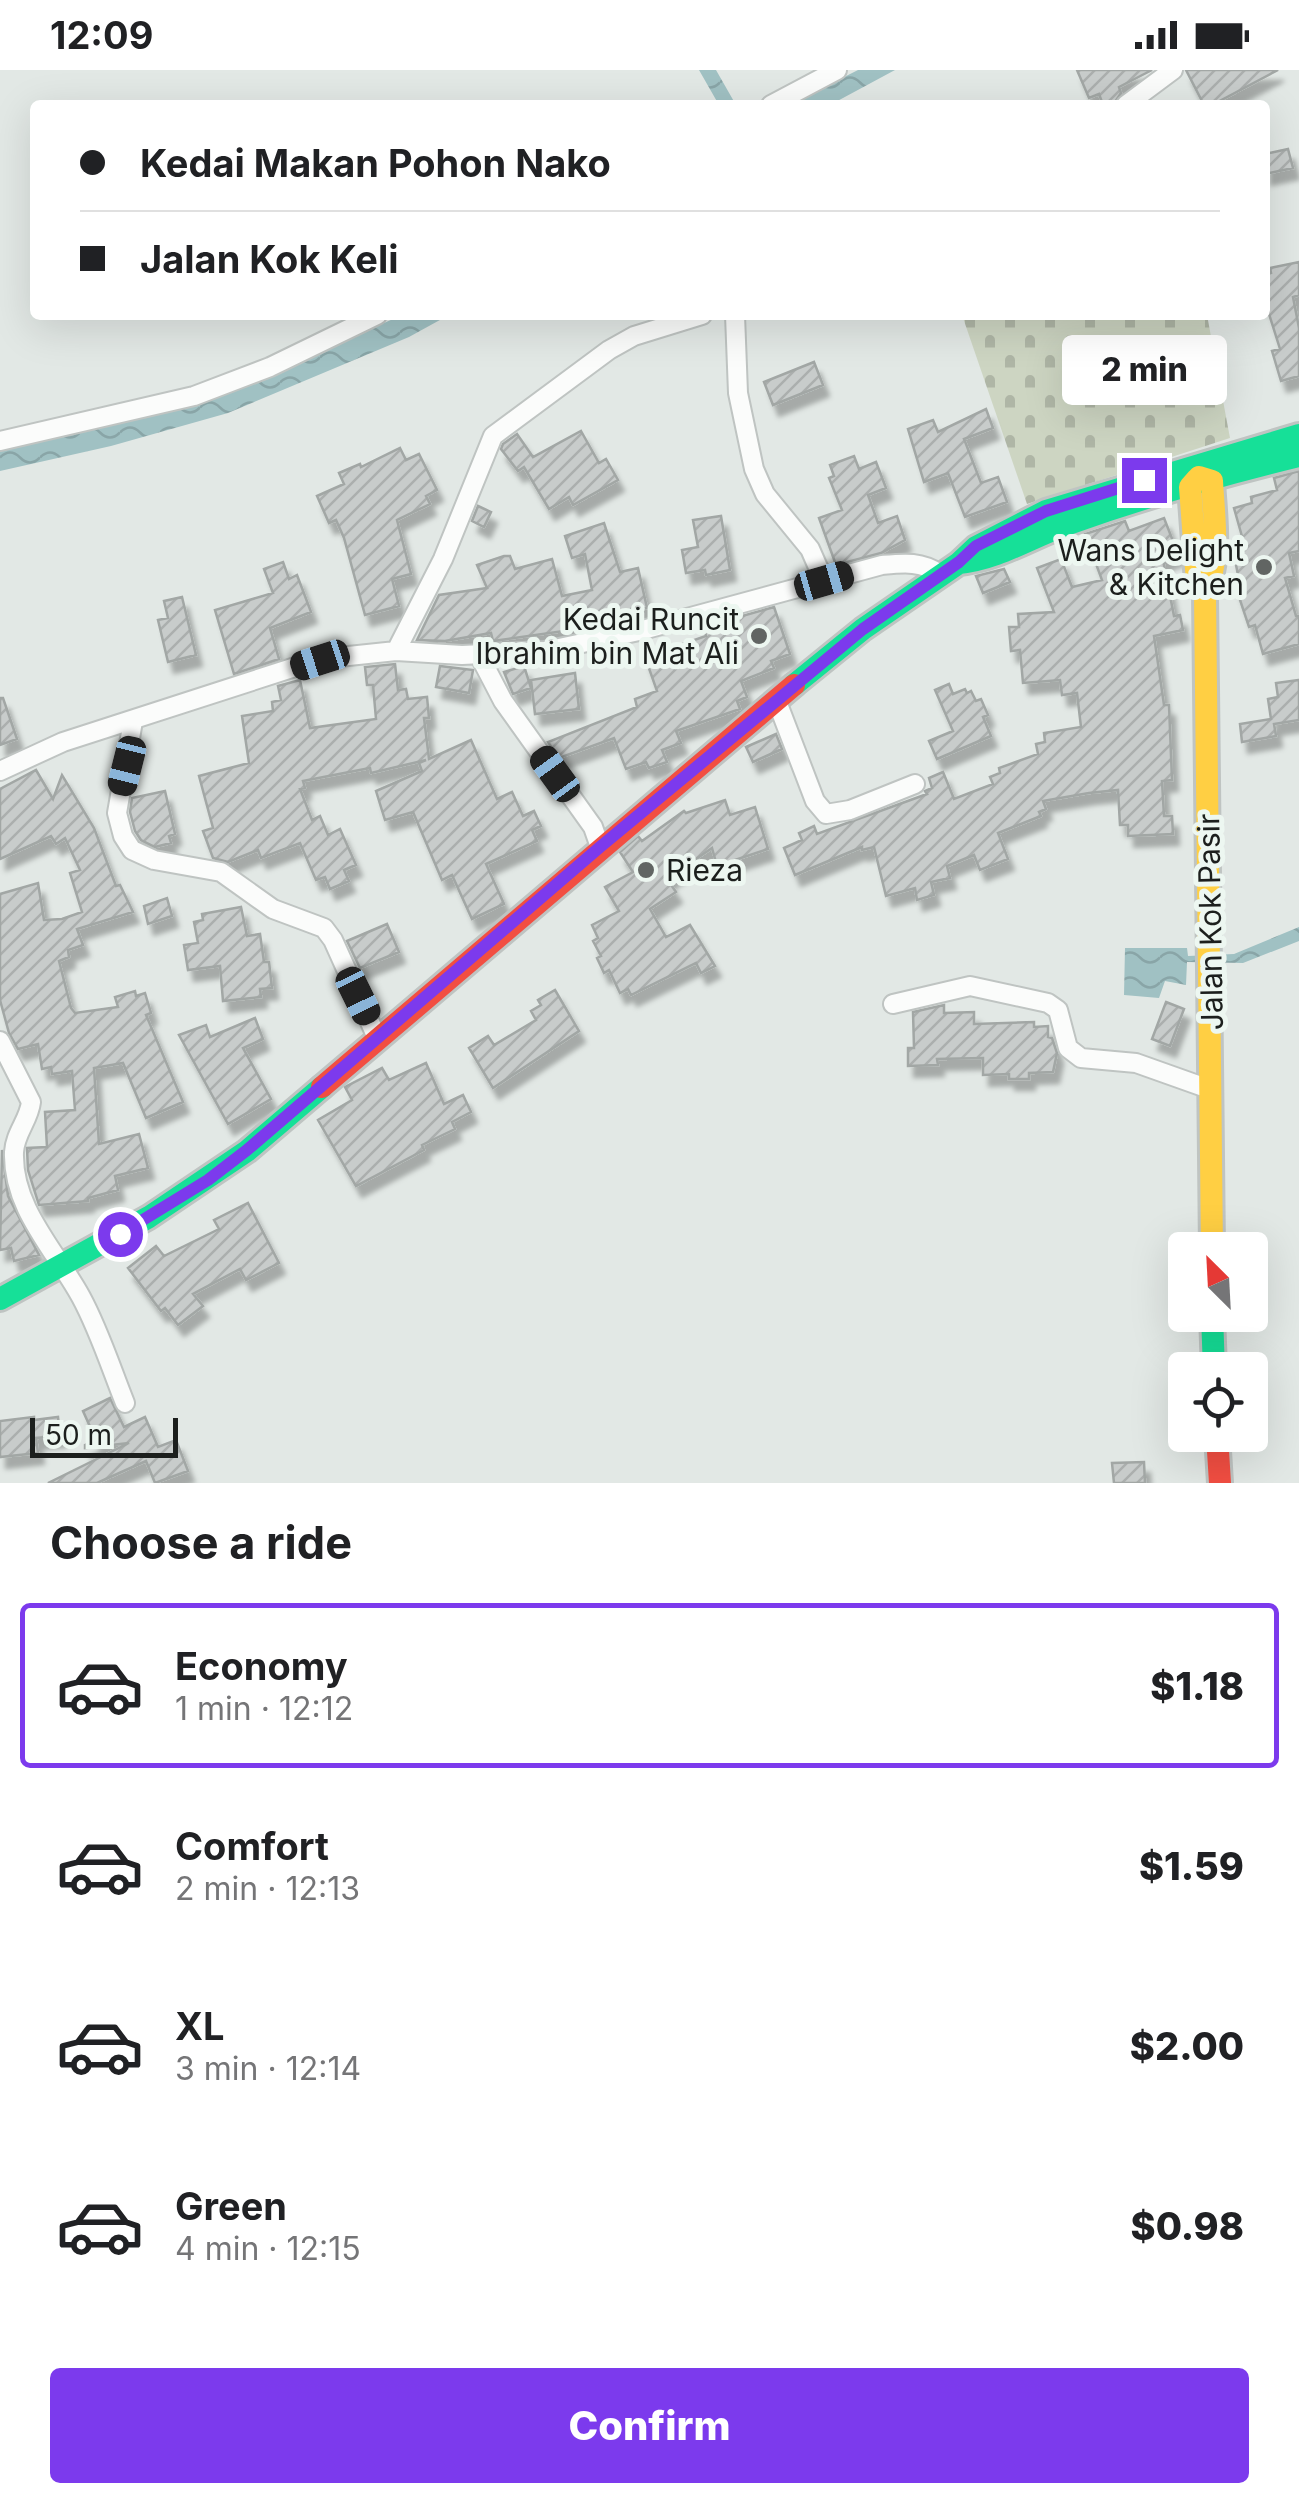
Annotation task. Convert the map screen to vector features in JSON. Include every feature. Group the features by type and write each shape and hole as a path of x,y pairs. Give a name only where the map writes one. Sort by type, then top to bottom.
{"street":[{"path":"780,100 837,70"},
{"path":"1133,100 1174,70"},
{"path":"0,440 194,396 270,367 367,320"},
{"path":"396,652 444,559 493,436 609,350 634,336 686,320"},
{"path":"735,320 738,394 754,469 765,494 810,549 824,581"},
{"path":"1116,488 1140,490 1200,482 1289,438"},
{"path":"0,1299 62,1267 208,1180 378,1040 776,699 976,546 1046,511 1289,438"},
{"path":"0,771 63,742 320,660 396,652 479,655 545,651 603,640 882,565 906,563 949,568 983,562 1061,526 1299,456"},
{"path":"1139,500 1175,511 1205,544 1228,497 1254,467"},
{"name":"Jalan Kok Pasir","path":"1200,482 1212,582 1205,594 1212,1232"},
{"path":"479,655 503,701 594,827 600,847"},
{"path":"776,699 814,801 826,814 850,810 914,784"},
{"path":"133,721 116,813 128,844 140,855 154,860 221,872 273,909 324,928 378,1040"},
{"path":"892,1004 970,986 1048,1003 1058,1010 1068,1048 1080,1058 1136,1063 1212,1090"},
{"path":"0,1041 32,1102 16,1137 16,1176 23,1202 82,1298 125,1404"},
{"path":"1218,1452 1220,1483"}],"green space":[{"path":"964,320 1208,320 1230,438 1027,504"}],"water":[{"path":"699,70 716,70 733,100 716,100"},
{"path":"858,70 895,70 839,100 799,100"},
{"path":"391,320 440,320 409,337 228,413 111,446 0,471 0,447 215,398"},
{"path":"1299,927 1299,941 1243,963 1187,962 1186,985 1165,981 1159,998 1124,995 1125,948 1187,948 1188,956 1234,954"}],"building":[{"path":"1077,70 1152,70 1119,87 1121,93 1116,100 1101,100 1099,94 1089,98"},
{"path":"1186,70 1278,70 1221,100 1201,100"},
{"path":"1288,149 1293,168 1270,173 1270,153"},
{"path":"1299,262 1299,295 1293,297 1299,328 1299,376 1281,381 1272,351 1280,349 1270,317 1270,268"},
{"path":"814,362 823,385 773,405 764,382"},
{"path":"986,409 993,428 964,439 981,483 998,477 1007,502 965,517 948,473 924,482 908,429 933,420 938,432"},
{"path":"581,431 599,463 606,459 618,480 573,505 569,497 549,509 524,467 518,471 501,449 503,444 517,434 533,457"},
{"path":"400,448 406,460 419,454 437,490 426,496 430,504 397,520 411,574 392,579 399,606 365,615 344,538 336,520 329,523 317,496 344,484 339,473"},
{"path":"854,456 859,469 876,462 886,488 868,495 878,523 897,516 905,540 881,553 836,565 819,518 842,510 829,478 834,476 830,465"},
{"path":"1299,471 1299,551 1289,553 1294,576 1285,578 1299,616 1299,644 1263,654 1255,625 1249,627 1232,576 1238,575 1233,550 1245,547 1234,508 1252,503 1251,497 1277,490 1274,478"},
{"path":"478,506 491,512 484,527 472,521"},
{"path":"721,516 730,570 706,575 705,570 686,573 682,550 698,547 693,520"},
{"path":"1164,518 1178,554 1163,560 1174,616 1180,615 1183,630 1154,636 1164,705 1169,705 1172,780 1162,781 1164,816 1172,816 1173,834 1128,836 1128,825 1120,825 1118,790 1089,793 1043,801 1046,809 1039,812 1041,816 998,833 1008,859 980,870 974,855 947,866 950,878 931,882 934,895 917,900 915,888 886,896 874,847 862,847 795,875 784,848 802,840 799,833 814,826 817,834 927,794 925,791 932,788 929,778 943,772 954,799 993,784 990,777 1000,773 999,768 1038,754 1036,744 1045,742 1044,733 1081,727 1077,693 1062,695 1060,680 1023,683 1020,650 1011,651 1009,627 1019,627 1018,614 1054,612 1037,568 1061,559 1072,587 1102,580 1085,534 1125,521 1129,531"},
{"path":"604,523 620,572 638,568 647,608 635,610 636,617 608,623 607,617 570,625 571,630 493,641 491,633 445,641 417,640 439,595 487,588 477,565 504,556 510,556 515,569 552,559 562,596 592,590 585,554 572,558 565,536"},
{"path":"283,562 289,579 297,575 311,612 270,628 279,659 234,674 215,610 273,593 264,569"},
{"path":"1004,569 1010,582 983,593 976,576"},
{"path":"182,597 196,655 168,662 158,620 168,618 164,601"},
{"path":"774,607 790,654 771,661 774,668 741,681 747,697 737,701 740,709 676,731 681,743 662,750 667,762 649,768 646,762 626,769 614,738 559,758 548,742 637,707 635,699 657,691 645,657 706,636 705,632 730,623 728,620"},
{"path":"395,664 398,690 406,689 408,699 427,697 429,718 424,718 429,759 471,740 497,799 512,792 523,816 534,811 541,826 532,830 537,841 486,864 504,904 472,919 452,875 442,880 413,812 385,820 376,791 422,771 419,763 426,760 371,773 370,768 303,781 305,788 300,789 312,820 320,816 328,835 340,829 356,865 344,870 349,881 330,889 325,877 316,880 300,843 261,858 258,850 228,862 213,858 203,831 213,828 199,776 249,763 242,716 273,711 272,702 281,700 278,686 300,680 310,728 376,719 373,685 367,685 365,667"},
{"path":"440,666 473,670 469,693 436,687"},
{"path":"524,666 531,688 513,694 504,672"},
{"path":"575,673 579,709 535,714 531,680"},
{"path":"1299,680 1299,720 1274,724 1276,736 1242,742 1240,724 1271,719 1268,699 1278,697 1276,683"},
{"path":"949,684 953,694 965,689 967,693 971,691 976,701 981,699 991,736 937,759 929,741 953,731 935,690"},
{"path":"0,698 17,739 0,745"},
{"path":"776,734 782,749 753,762 746,747"},
{"path":"36,770 53,799 62,775 94,828 116,886 120,885 133,912 77,929 83,945 68,950 69,957 59,961 71,1008 75,1013 118,1007 115,997 135,991 136,996 145,993 151,1013 146,1015 183,1102 146,1118 123,1063 94,1068 99,1144 139,1134 148,1168 115,1176 118,1190 88,1201 39,1205 28,1170 27,1148 47,1147 45,1112 75,1110 72,1071 52,1074 51,1067 42,1069 38,1044 18,1049 9,1033 0,1000 0,894 38,883 44,920 82,912 70,873 80,870 65,838 56,844 51,836 0,859 0,789"},
{"path":"165,791 175,834 169,836 171,843 155,847 141,840 135,831 130,812 132,798"},
{"path":"725,800 730,815 755,807 768,849 717,866 712,848 667,879 676,892 650,909 666,937 690,925 715,966 701,973 696,963 631,995 628,989 620,993 609,970 604,973 597,958 601,956 593,941 598,938 592,925 619,911 605,887 633,872 620,852 638,836 642,841 684,811"},
{"path":"167,898 172,916 148,924 144,906"},
{"path":"241,907 247,936 260,934 272,988 260,989 261,997 223,1001 220,966 188,970 184,945 198,943 194,922 203,920 202,914"},
{"path":"387,924 399,952 360,968 347,941"},
{"path":"555,990 579,1031 493,1088 469,1048 488,1036 494,1045 536,1020 531,1011 541,1005 538,1000"},
{"path":"1166,1002 1184,1009 1170,1046 1152,1039"},
{"path":"944,1005 944,1013 974,1012 974,1024 1034,1022 1034,1027 1048,1026 1048,1037 1057,1053 1053,1072 1029,1073 1029,1079 1009,1079 1009,1074 983,1075 983,1058 937,1059 938,1065 908,1066 908,1048 914,1048 913,1012"},
{"path":"255,1018 263,1039 243,1048 271,1099 228,1124 179,1035 206,1025 210,1037"},
{"path":"426,1063 444,1104 463,1095 471,1112 452,1122 455,1129 422,1145 424,1150 356,1186 318,1120 352,1100 345,1087 382,1068 389,1080"},
{"path":"2,1150 8,1196 39,1255 14,1261 11,1248 0,1250"},
{"path":"248,1203 279,1263 246,1280 240,1269 193,1294 203,1306 178,1325 165,1308 161,1311 128,1268 156,1246 164,1256 219,1229 214,1220"},
{"path":"110,1398 124,1427 145,1417 158,1447 176,1440 188,1471 155,1483 146,1461 97,1483 48,1483 129,1443 85,1448 96,1440 83,1411"},
{"path":"58,1417 60,1436 36,1438 38,1453 0,1457 0,1421"},
{"path":"1144,1462 1145,1483 1114,1483 1112,1463"}],"traffic: fast":[{"path":"794,685 976,547 1046,511 1299,435"},
{"path":"959,563 1001,552 1125,505 1299,456"},
{"path":"0,1299 149,1217 247,1151 322,1087"},
{"path":"1213,1332 1213,1352"}],"traffic: slow":[{"path":"1199,477 1212,481 1215,538 1205,594 1212,1232"},
{"path":"1197,479 1190,487 1197,582 1205,594"}],"traffic: jam":[{"path":"322,1087 794,685"},
{"path":"1218,1452 1220,1483"}],"place":[{"name":"Wans Delight & Kitchen","path":"1264,567"},
{"name":"Kedai Runcit Ibrahim bin Mat Ali","path":"759,636"},
{"name":"Rieza","path":"646,870"}],"route":[{"path":"120,1234 208,1180 247,1150 600,847 863,629 976,546 1046,511 1144,480"}]}
